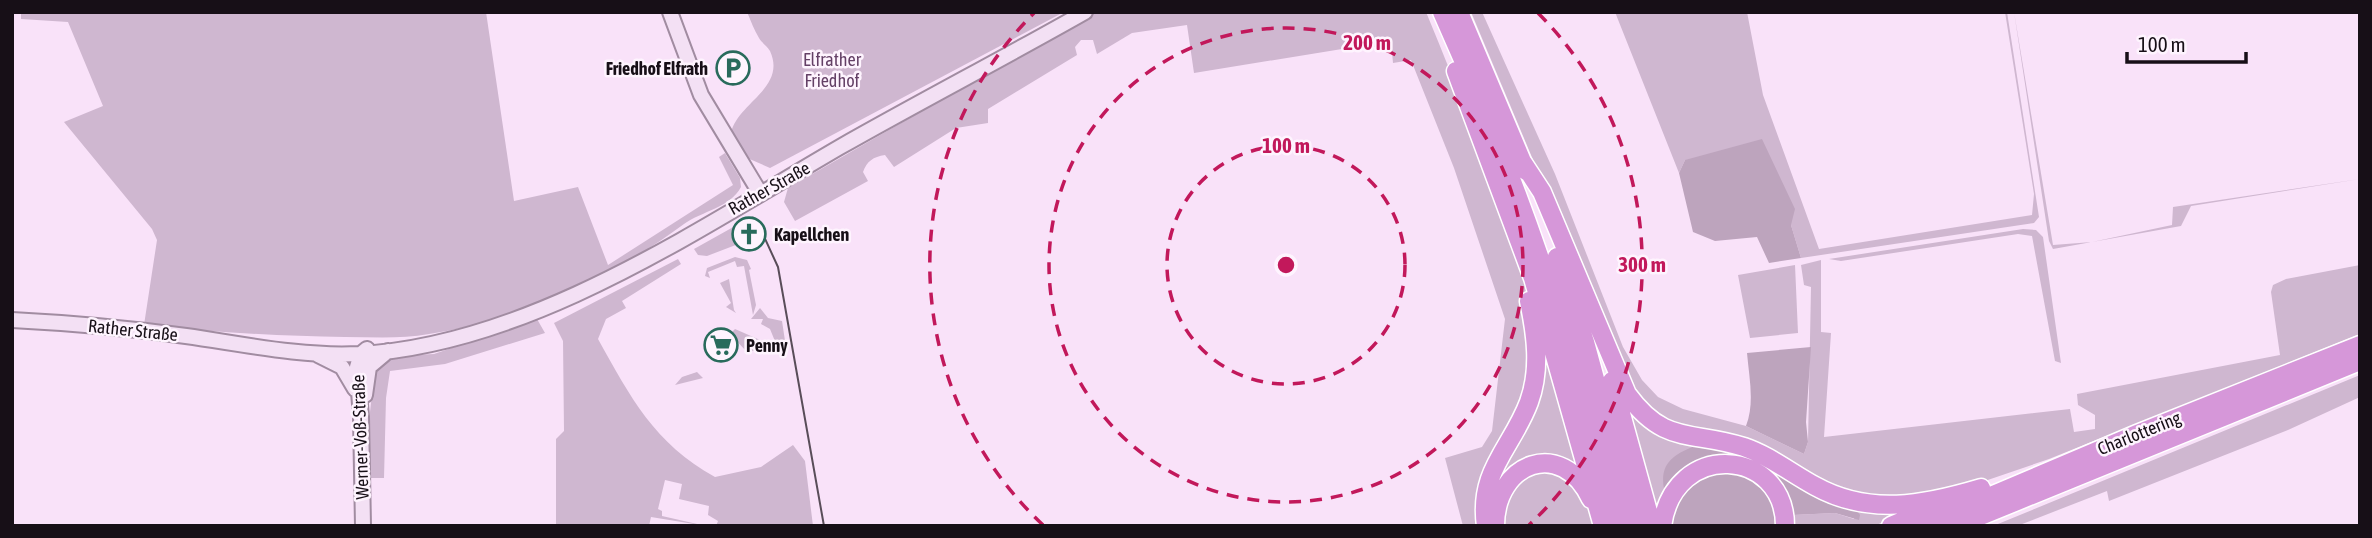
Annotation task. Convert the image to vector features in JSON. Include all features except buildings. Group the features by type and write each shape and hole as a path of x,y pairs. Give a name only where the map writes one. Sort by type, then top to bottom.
{"highway":[{"path":"1433,12 1533,278 1602,526"},
{"path":"1442,12 1479,95 1547,274 1594,428 1619,526"},
{"path":"1459,12 1523,163 1585,342 1635,526"},
{"path":"1523,163 1542,192 1627,394 1650,421 1667,430 1743,447 1763,455 1817,487 1865,503 1915,505 1981,488"},
{"path":"1486,526 1485,489 1500,453 1528,403 1535,378 1536,348 1523,274 1496,179"},
{"path":"1592,315 1652,526"},
{"name":"Charlottering","path":"1920,526 2137,433 2360,345"},
{"name":"Charlottering","path":"1956,526 2360,361"},
{"path":"1891,526 1981,488 2137,433"},
{"path":"1495,526 1495,508 1500,491 1510,476 1525,467 1543,463 1560,465 1585,485 1602,526"},
{"path":"1662,526 1665,507 1674,489 1687,476 1704,466 1724,463 1741,465 1758,473 1770,485 1779,499 1785,526"}],"main road":[{"path":"670,12 701,95 760,193"},
{"name":"Rather Straße","path":"12,320 124,329 310,352 363,354 386,346 443,339 505,322 581,292 1085,12"},
{"name":"Rather Straße","path":"252,345 363,354"},
{"path":"361,417 363,354 386,346"},
{"name":"Rather Straße","path":"310,352 334,362 349,375 361,417"},
{"name":"Werner-Voß-Straße","path":"361,417 363,526"}],"green space":[{"path":"21,12 486,12 514,201 578,187 608,265 733,185 719,157 725,153 740,178 741,187 723,205 691,220 656,244 595,279 531,308 463,328 419,336 377,337 269,335 144,325 157,240 152,229 64,122 103,106 68,22 21,19"},
{"name":"Elfrather Friedhof","path":"747,12 1064,12 770,168 745,157 731,133 735,122 767,85 772,75 770,51 759,38"},
{"path":"1094,12 1426,12 1476,138 1521,266 1561,395 1597,526 1463,526 1445,458 1482,447 1492,431 1505,319 1454,168 1411,60 1393,63 1391,41 1194,73 1187,25 1132,33 1097,54 1093,40 1081,40 1075,47 1077,55 988,109 988,123 956,128 894,167 885,155 874,158 863,172 868,181 795,221 784,202 788,188"},
{"path":"1471,12 1482,12 1555,174 1623,347 1642,380 1658,397 1683,409 1746,426 1804,454 1808,442 1811,287 1804,285 1801,265 1821,260 1821,332 1831,333 1824,437 2070,409 2074,432 2095,429 2095,415 2078,405 2077,394 2280,355 2271,292 2273,285 2286,279 2360,265 2360,334 2049,459 1976,484 1889,499 1847,492 1655,416 1628,386"},
{"path":"1615,12 1747,12 1763,95 1819,249 2032,215 2034,194 2007,12 2039,217 2034,223 1801,258 1791,225 1685,160 1679,173"},
{"path":"2014,12 2053,245 2092,242 2053,249 2049,241"},
{"path":"2360,179 2191,206 2181,226 2092,242 2172,225 2173,207"},
{"path":"753,216 757,219 748,224 754,238 707,256 698,255 694,249"},
{"path":"2023,229 2036,230 2043,237 2061,363 2055,361 2032,236 2018,234 1841,261 1829,259"},
{"path":"735,257 747,260 751,269 749,270 756,305 753,315 744,266 737,267 735,261 708,272 710,278 705,276 707,268"},
{"path":"678,259 681,264 622,301 626,308 606,319 598,339 633,400 660,434 694,464 715,477 761,467 793,445 805,461 813,526 716,526 718,521 708,515 709,506 679,499 682,484 665,480 658,509 662,511 662,516 706,526 651,517 649,526 556,526 556,439 564,431 563,341 554,323"},
{"path":"1795,265 1798,333 1750,338 1738,275"},
{"path":"729,279 736,313 726,307 731,303 720,283"},
{"path":"760,308 768,318 782,321 787,354 779,351 770,329 761,324 763,319 751,319"},
{"path":"537,319 545,333 445,364 390,371 386,398 384,478 367,478 368,430 375,367 392,356 434,354"},
{"path":"735,329 767,343 759,350 747,352 730,334"},
{"path":"697,372 703,378 675,385 682,377"},
{"path":"2360,375 2360,397 2288,430 2109,501 2107,491 2017,526 1993,526"},
{"path":"1624,398 1712,446 1681,472 1709,458 1788,498 1793,515 1835,513 1854,519 1855,508 1911,510 1874,526 1788,526 1787,513 1659,526"}],"shaded area":[{"path":"1762,139 1795,209 1791,225 1801,258 1769,263 1757,237 1715,241 1693,232 1679,173 1685,160"},
{"path":"1811,347 1806,422 1808,442 1804,454 1746,426 1751,399 1747,353"},
{"path":"1697,445 1731,449 1855,508 1860,515 1859,520 1835,513 1793,515 1788,498 1709,458 1681,472 1664,489 1664,472 1670,460"},
{"path":"1739,472 1765,492 1779,522 1772,526 1668,526 1678,499 1692,483 1712,475"}],"tram line":[{"path":"761,230 778,267 824,526"}],"place":[{"name":"Friedhof Elfrath","path":"733,68"},
{"name":"Kapellchen","path":"749,234"},
{"name":"Penny","path":"721,345"}]}
